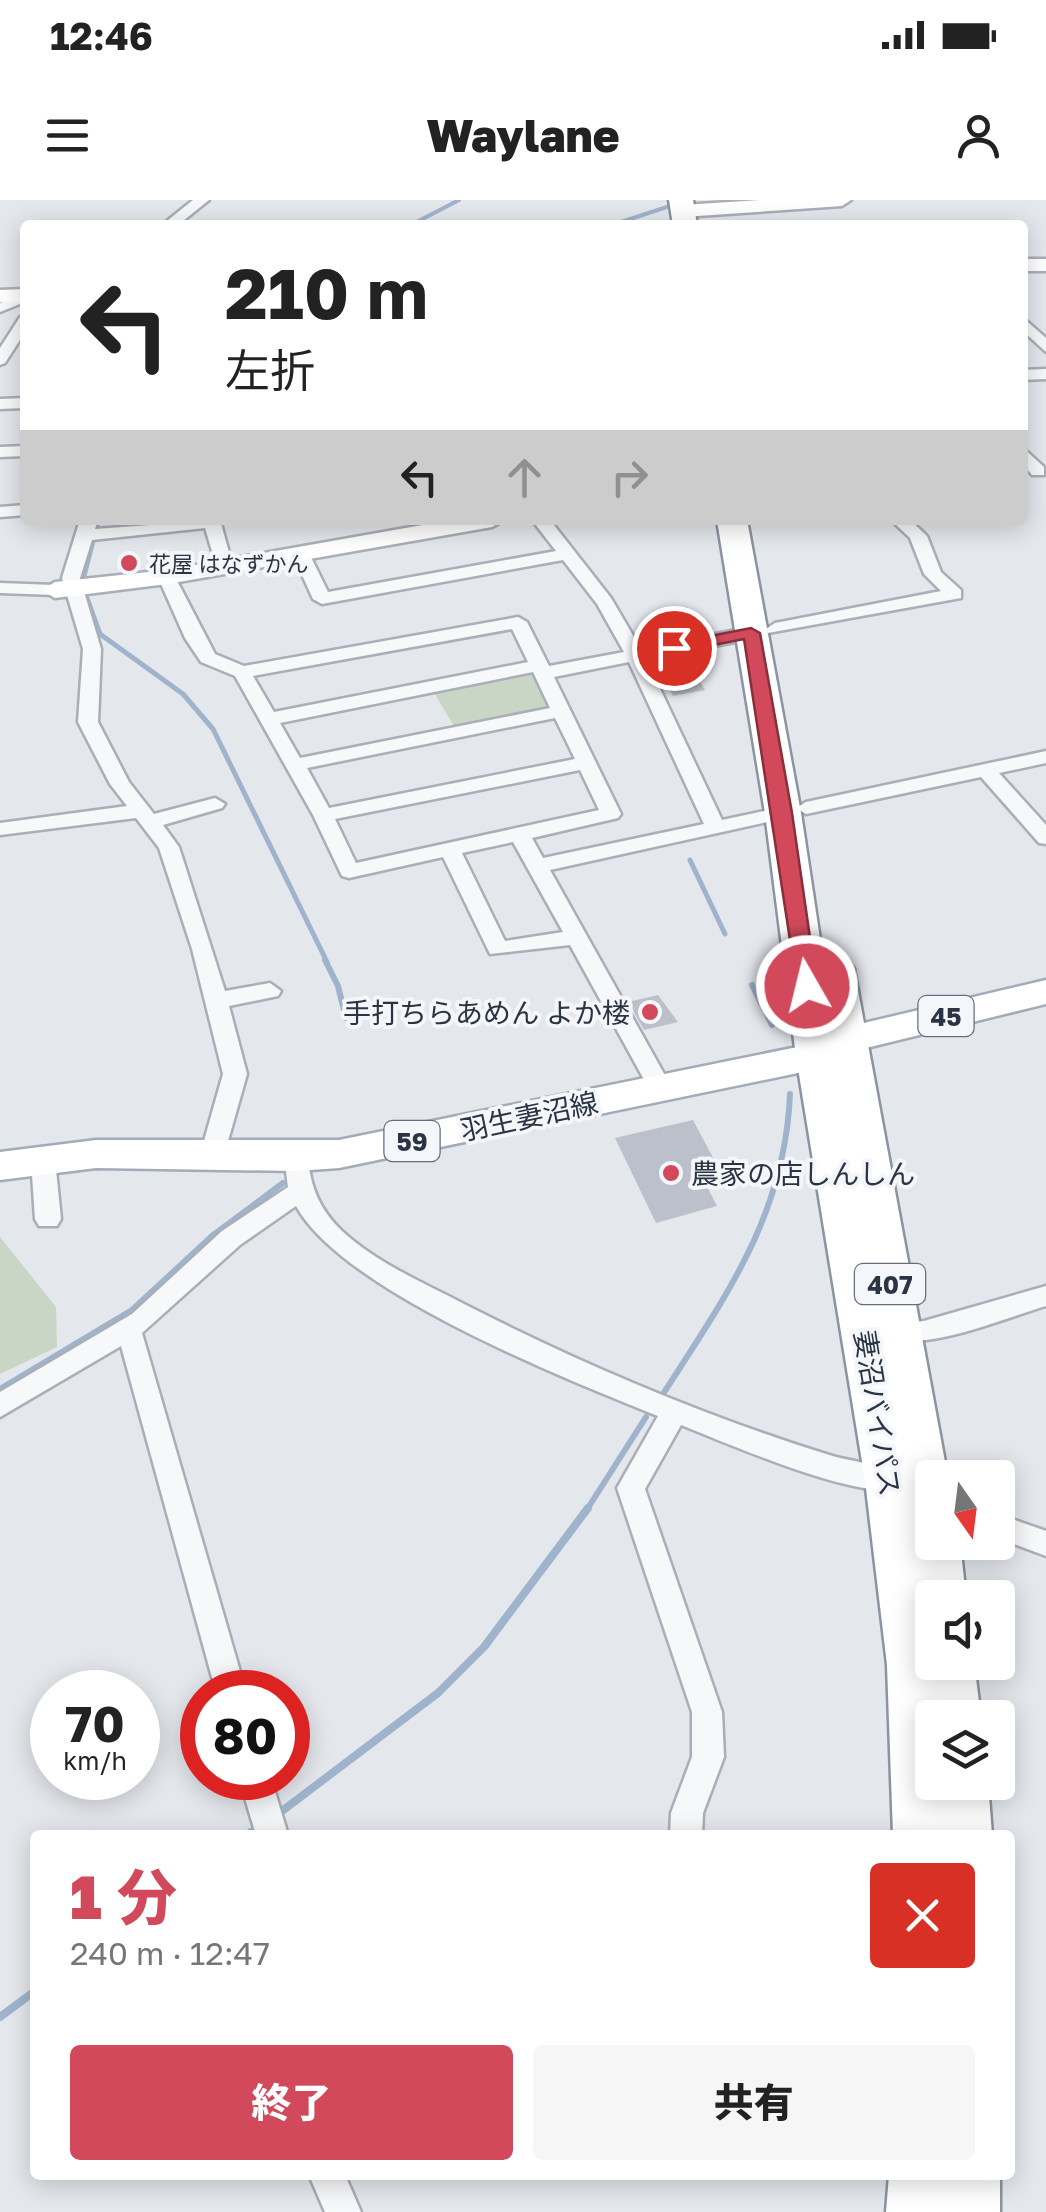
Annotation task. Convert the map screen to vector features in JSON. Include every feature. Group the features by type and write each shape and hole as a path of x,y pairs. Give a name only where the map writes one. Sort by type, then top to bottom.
{"highway":[{"name":"妻沼バイパス","path":"733,525 763,631"},
{"name":"妻沼バイパス","path":"753,525 763,631 832,1048 915,1466"},
{"name":"妻沼バイパス","path":"832,1048 898,1331 917,1460"},
{"name":"妻沼バイパス","path":"921,1560 914,1665 922,1830"},
{"path":"961,1800 963,1830"},
{"path":"919,2212 921,2180"},
{"path":"967,2212 968,2180"}],"main road":[{"name":"45","path":"832,1048 1046,992"},
{"name":"羽生妻沼線","path":"0,1166 96,1154 212,1155 297,1174 388,1146 832,1048"}],"street":[{"path":"692,212 842,200"},
{"path":"174,220 194,202"},
{"path":"4,355 20,328"},
{"path":"1031,328 1046,347"},
{"path":"64,590 87,528 140,525"},
{"path":"212,525 224,568"},
{"path":"545,525 604,602 636,655 716,828"},
{"path":"269,718 636,655 955,594 932,574 918,536 906,525"},
{"path":"0,588 64,590 167,577 301,554 422,526"},
{"path":"301,554 322,599 569,554"},
{"path":"167,577 194,638 208,658 242,672 518,622 610,814 349,871 323,816 242,672"},
{"path":"64,590 92,650 88,722 120,784 169,847 217,1000 234,1085 212,1155"},
{"path":"293,765 563,710"},
{"path":"537,866 1046,757"},
{"path":"323,816 587,763"},
{"path":"986,770 1046,838"},
{"path":"0,828 144,816 215,804"},
{"path":"520,835 660,1088"},
{"path":"450,850 498,949 576,937"},
{"path":"217,1000 270,991"},
{"path":"226,1036 254,1037"},
{"path":"43,1160 48,1219"},
{"path":"0,1406 126,1331 297,1174 334,1238 386,1275 550,1359 674,1413 856,1476 915,1506"},
{"path":"898,1331 924,1331 1046,1296"},
{"path":"126,1331 134,1342 225,1670"},
{"path":"674,1413 631,1488 708,1712 708,1757 686,1813 686,1830"},
{"path":"1015,1532 1046,1544"},
{"path":"262,1800 271,1830"},
{"path":"328,2180 343,2212"}],"green space":[{"path":"535,670 551,709 455,728 433,691"},
{"path":"0,1237 56,1307 57,1347 0,1374"}],"building":[{"path":"694,672 705,690 673,696 663,677"},
{"name":"手打ちらあめん よか楼","path":"658,995 678,1022 644,1030 628,1002"},
{"name":"農家の店しんしん","path":"693,1120 720,1171 701,1175 717,1206 656,1223 615,1138"}],"waterway":[{"path":"421,220 459,200"},
{"path":"627,220 688,200"},
{"path":"83,580 93,541"},
{"path":"87,598 100,634 183,694 213,729 327,962"},
{"path":"690,860 725,934"},
{"path":"325,960 338,986 346,1018"},
{"path":"752,985 772,1025"},
{"path":"663,1394 730,1288 764,1216 786,1138 790,1094"},
{"path":"0,1389 132,1310 212,1236 283,1183"},
{"path":"587,1509 646,1417"},
{"path":"282,1811 438,1693 484,1647 587,1509"},
{"path":"0,2017 30,1995"}],"place":[{"name":"花屋 はなずかん","path":"129,563"},
{"name":"手打ちらあめん よか楼","path":"650,1012"},
{"name":"農家の店しんしん","path":"671,1173"}],"route":[{"path":"674,648 751,633 783,813 807,986"}]}
